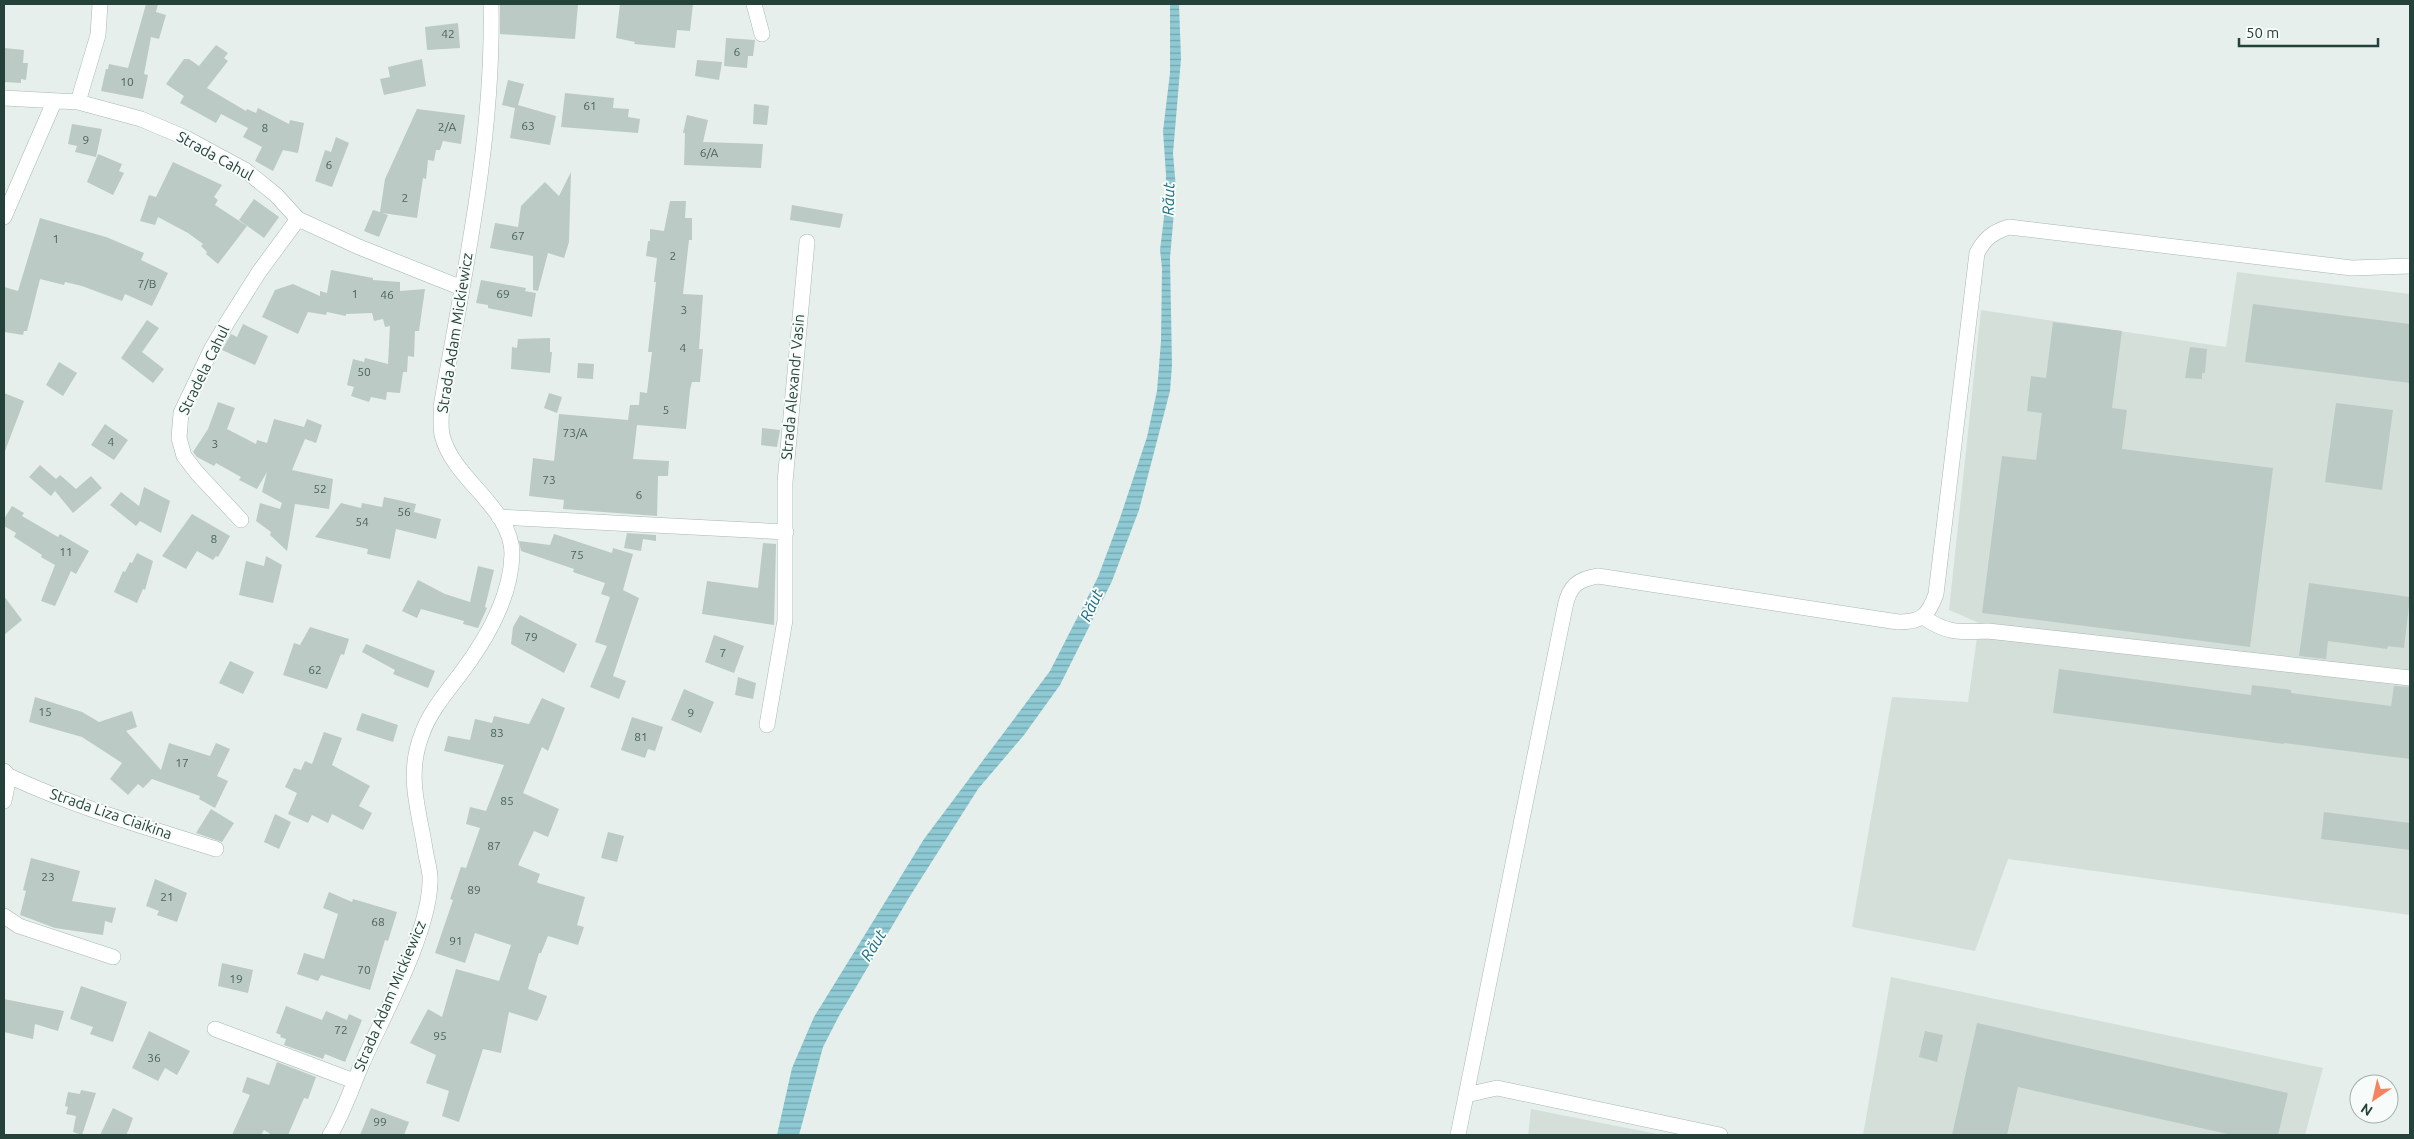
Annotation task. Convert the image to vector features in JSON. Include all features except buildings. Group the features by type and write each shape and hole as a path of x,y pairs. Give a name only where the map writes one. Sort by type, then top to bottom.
{"street":[{"path":"78,102 98,35 100,4"},
{"name":"Strada Adam Mickiewicz","path":"330,1135 408,960 428,903 430,881 414,792 413,768 423,731 482,642 498,612 508,583 511,545 499,517 465,477 447,449 442,434 442,407 479,190 490,93 491,4"},
{"path":"754,4 762,34"},
{"name":"Strada Cahul","path":"4,98 78,102 141,119 216,153 260,181 298,219 359,247 462,288"},
{"path":"4,217 54,102"},
{"name":"Stradela Cahul","path":"241,520 197,474 184,456 179,438 181,413 212,348 228,321 259,272 298,219"},
{"path":"1458,1135 1565,607 1573,585 1583,578 1598,576 1898,622 1913,622 1923,617 1931,607 1936,594 1977,253 1983,241 1994,232 2009,227 2352,268 2410,266"},
{"name":"Strada Alexandr Vasin","path":"767,725 785,620 786,532 784,482 807,242"},
{"path":"499,517 786,532"},
{"path":"1923,617 1940,628 1962,632 1998,632 2410,678"},
{"name":"Strada Liza Ciaikina","path":"4,801 6,774 39,790 88,808 216,849"},
{"path":"4,916 20,926 113,957"},
{"path":"215,1029 354,1081"},
{"path":"1466,1095 1497,1088 1720,1135"}],"shaded area":[{"path":"2237,272 2410,294 2410,915 2008,859 1975,951 1852,927 1892,697 1968,702 1979,623 1949,610 1981,310 2226,347"},
{"path":"1891,977 2323,1068 2305,1135 1863,1135"},
{"path":"1531,1109 1662,1135 1528,1135"}],"water":[{"name":"Răut","path":"1170,4 1179,4 1181,59 1173,153 1176,189 1170,258 1172,365 1170,391 1139,510 1112,581 1060,685 1024,735 978,789 910,896 840,1014 823,1047 799,1135 777,1135 792,1068 814,1017 924,839 1050,671 1098,577 1119,521 1147,437 1157,391 1161,341 1162,268 1160,250 1165,209 1166,175 1163,131 1170,73"}]}
